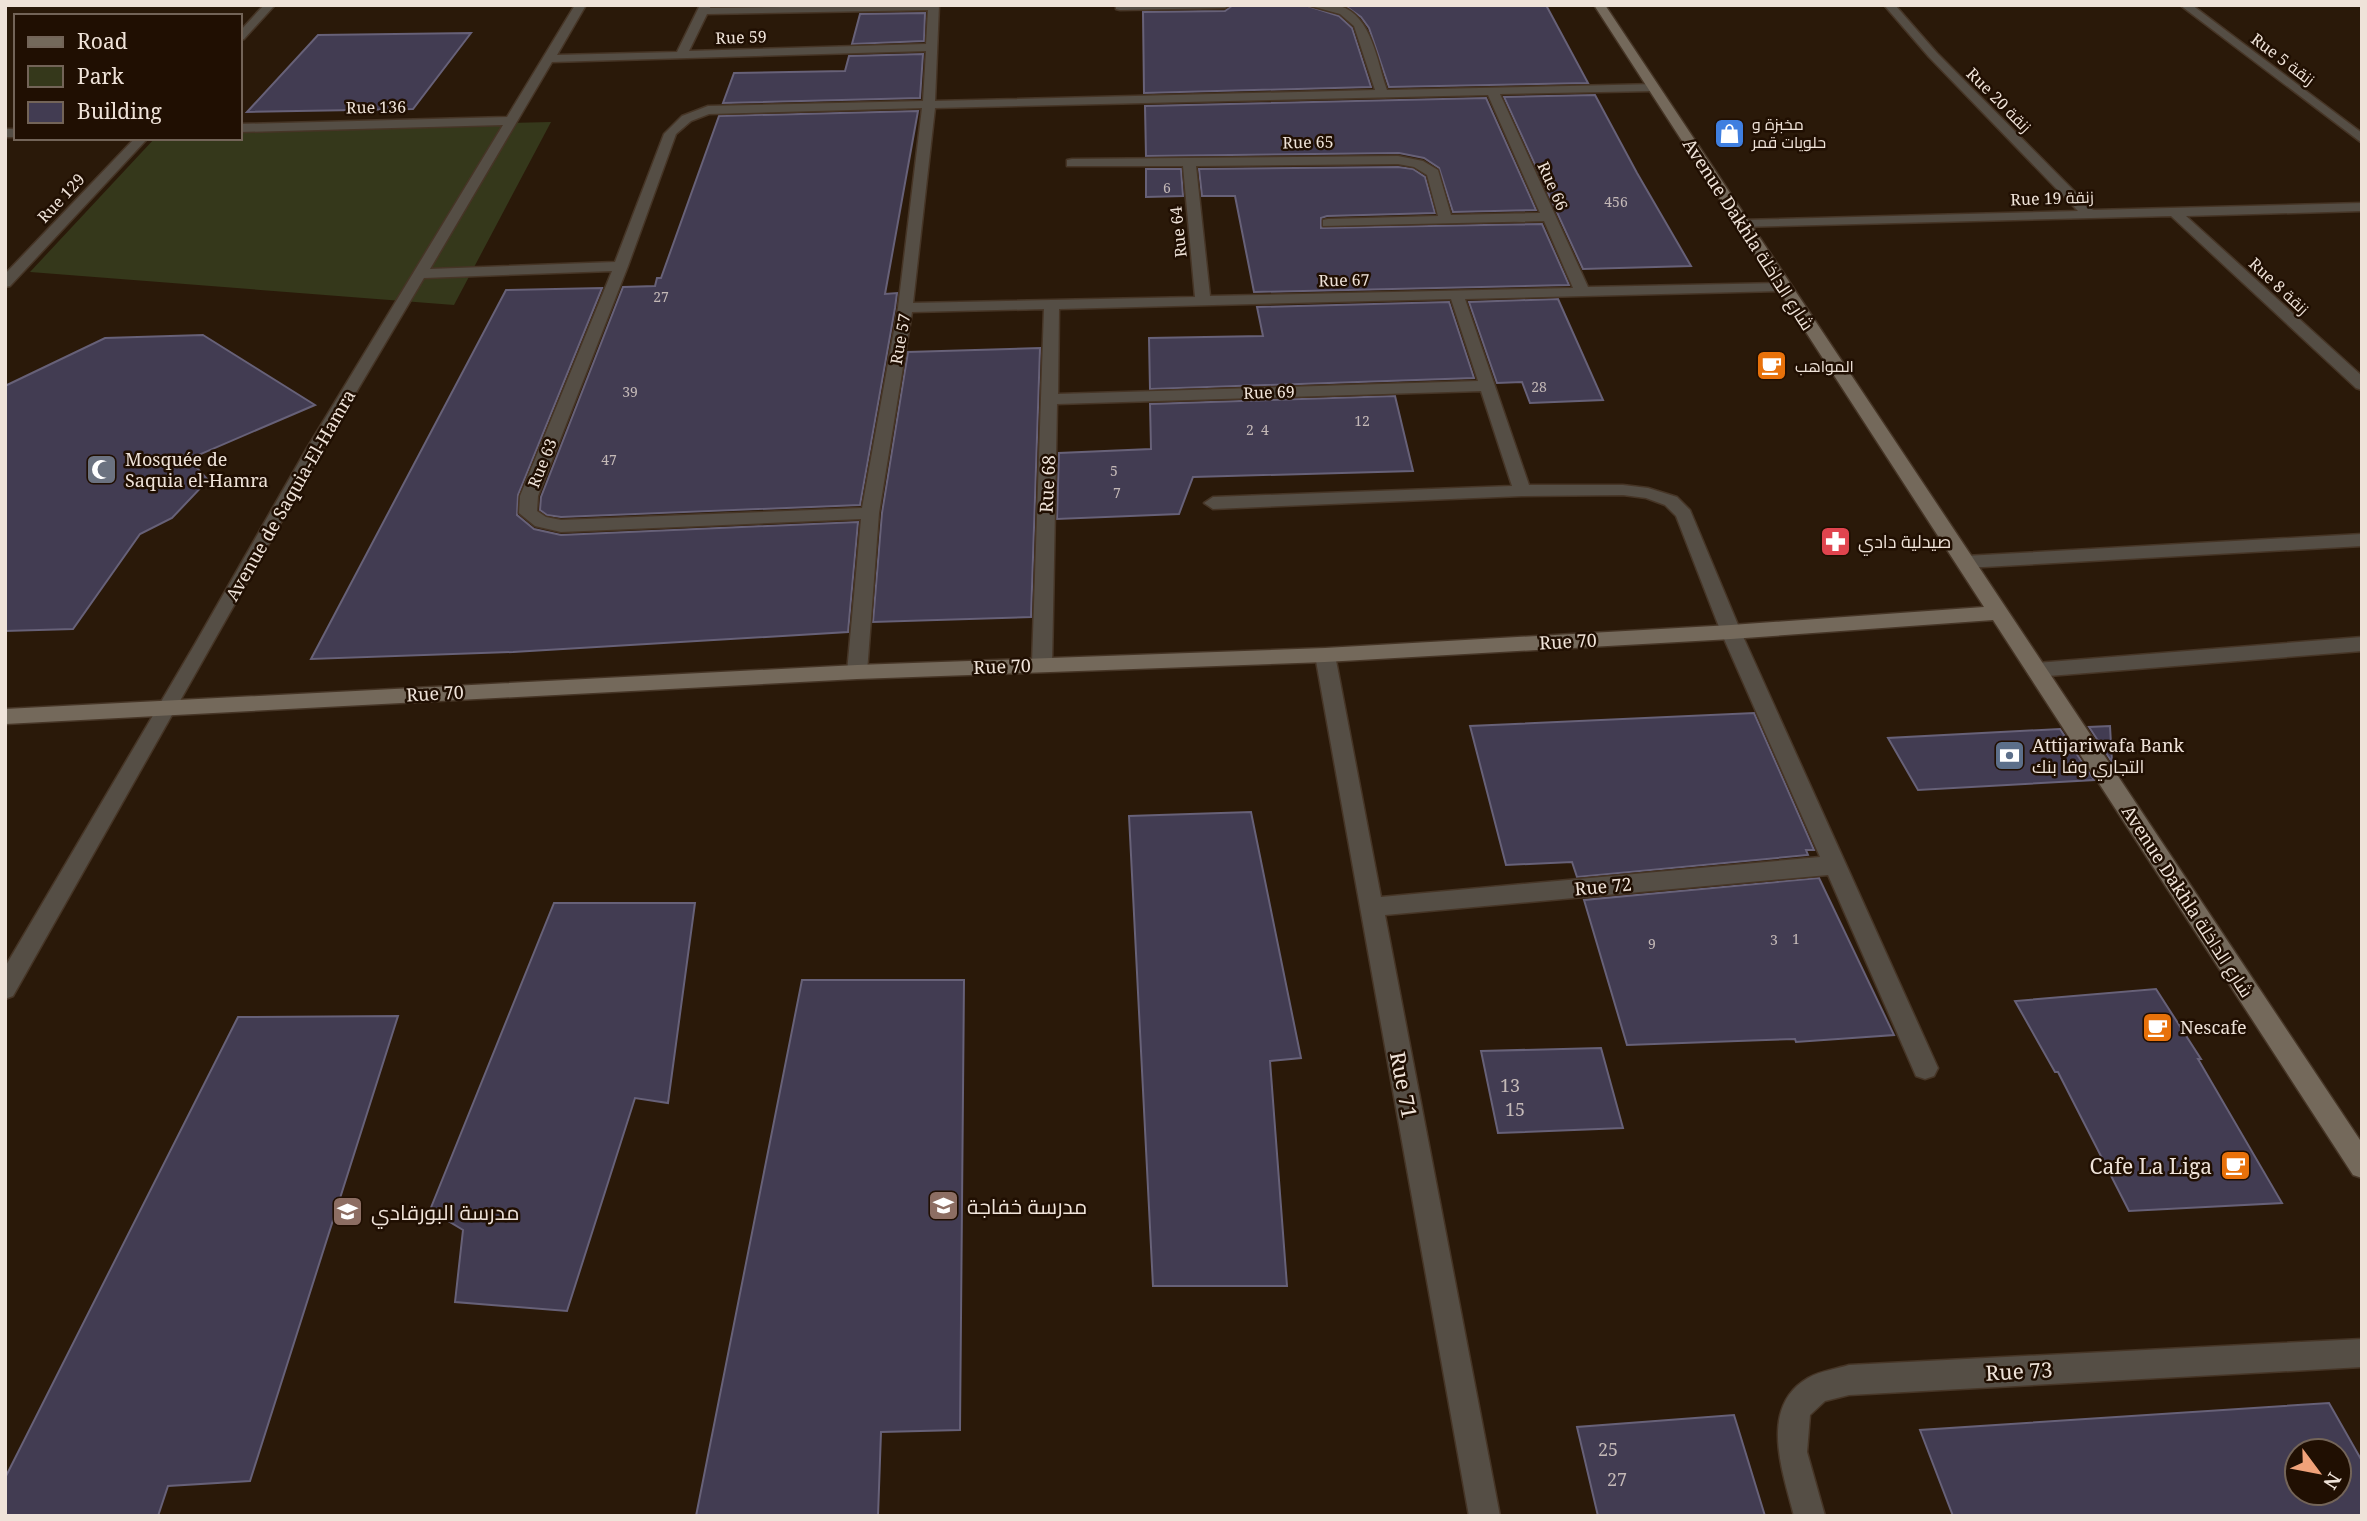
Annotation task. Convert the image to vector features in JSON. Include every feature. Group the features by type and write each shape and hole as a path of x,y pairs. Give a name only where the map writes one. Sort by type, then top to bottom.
{"street":[{"path":"242,35 270,5"},
{"name":"Avenue de Saquia-El-Hamra","path":"5,989 315,448 582,5"},
{"path":"1120,7 1225,5"},
{"path":"1311,5 1335,8 1352,16 1359,25 1382,94"},
{"name":"Avenue Dakhla شارع الداخلة","path":"1599,5 2362,1166"},
{"name":"Rue 20 زنقة","path":"1889,5 1933,55 2090,215"},
{"name":"Rue 5 زنقة","path":"2185,5 2362,139"},
{"path":"681,55 704,8 934,6"},
{"name":"Rue 57","path":"857,672 870,513 905,308 929,106 934,6"},
{"name":"Rue 59","path":"550,60 933,47"},
{"path":"929,106 1653,87"},
{"name":"Rue 66","path":"1493,93 1583,293"},
{"name":"Rue 63","path":"870,513 707,522 561,526 541,522 528,513 529,496 621,266 670,134 677,123 708,110 929,106"},
{"name":"Rue 136","path":"242,128 512,121"},
{"name":"Rue 129","path":"5,283 140,140"},
{"name":"Rue 65","path":"1072,163 1370,158 1418,164 1433,173 1445,218"},
{"name":"Rue 64","path":"1189,161 1203,300"},
{"name":"Rue 19 زنقة","path":"1743,224 2362,207"},
{"name":"Rue 8 زنقة","path":"2174,212 2362,385"},
{"path":"1328,223 1548,217"},
{"path":"421,274 621,266"},
{"name":"Rue 67","path":"905,308 1784,287"},
{"path":"1457,296 1522,491"},
{"name":"Rue 68","path":"1042,664 1052,304"},
{"name":"Rue 69","path":"1051,399 1486,386"},
{"path":"1213,503 1522,491 1623,490 1648,493 1671,501 1684,514 1731,632 1925,1069"},
{"path":"1965,562 2362,540"},
{"name":"Rue 70","path":"5,717 857,672 1325,655 1731,632 1998,613"},
{"path":"2036,670 2362,644"},
{"name":"Rue 71","path":"1325,655 1485,1516"},
{"name":"Rue 72","path":"1371,907 1836,865"},
{"name":"Rue 73","path":"1810,1516 1792,1452 1796,1408 1817,1389 1849,1380 2362,1353"}],"green space":[{"path":"551,122 454,305 30,272 153,140 242,140 242,129"}],"building":[{"path":"1233,5 1305,5 1339,16 1352,28 1371,87 1144,93 1143,12 1225,11"},
{"path":"1344,5 1546,5 1588,83 1389,87 1369,28 1361,17"},
{"path":"925,13 924,41 852,44 860,14"},
{"path":"471,33 413,109 247,112 318,35"},
{"path":"923,54 920,98 723,103 734,73 845,71 849,56"},
{"path":"1595,95 1691,266 1583,269 1504,97"},
{"path":"1486,98 1536,210 1453,212 1439,168 1424,158 1399,153 1146,156 1145,106"},
{"path":"918,111 885,294 897,293 860,505 561,517 547,515 540,510 541,497 623,287 655,286 657,278 661,278 719,116"},
{"path":"1146,169 1181,169 1183,196 1146,197"},
{"path":"1199,169 1413,169 1425,177 1435,213 1327,216 1321,218 1321,228 1542,224 1569,285 1254,292 1235,196 1202,196"},
{"path":"602,288 518,495 517,515 534,529 561,535 858,522 848,632 513,652 311,659 506,290"},
{"path":"1558,299 1603,400 1530,403 1522,382 1497,383 1469,302"},
{"path":"1449,302 1474,378 1150,389 1149,338 1263,336 1257,307"},
{"name":"Mosquée de Saquia el-Hamra","path":"203,335 315,405 189,459 208,480 172,518 140,534 73,629 5,631 5,386 105,338"},
{"path":"1040,348 1031,617 873,622 882,513 908,352"},
{"path":"1395,396 1413,471 1193,477 1179,514 1057,519 1059,453 1151,449 1150,404"},
{"path":"1754,713 1814,850 1806,850 1808,855 1577,877 1572,862 1506,865 1470,726"},
{"path":"2110,726 2112,762 2089,727"},
{"path":"2060,729 2094,780 1918,790 1888,738"},
{"path":"1251,812 1301,1058 1270,1061 1287,1286 1153,1286 1129,816"},
{"path":"1819,878 1894,1035 1796,1042 1795,1039 1627,1045 1584,900"},
{"path":"554,903 695,903 668,1103 635,1098 567,1311 455,1302 463,1230 430,1210"},
{"path":"802,980 964,980 960,1430 881,1432 878,1516 696,1516"},
{"path":"2156,989 2201,1059 2198,1059 2282,1203 2129,1211 2058,1072 2055,1072 2015,1001"},
{"path":"398,1016 250,1481 168,1486 158,1516 5,1516 5,1478 238,1017"},
{"path":"1601,1048 1623,1128 1498,1133 1481,1051"},
{"path":"2329,1403 2348,1437 2283,1437 2283,1507 2353,1507 2353,1445 2362,1461 2362,1516 1953,1516 1920,1430"},
{"path":"1734,1415 1765,1516 1598,1516 1577,1427"}],"place":[{"name":"مخبزة و حلويات قمر","path":"1729,133"},
{"name":"المواهب","path":"1772,366"},
{"name":"Mosquée de Saquia el-Hamra","path":"102,469"},
{"name":"صيدلية دادي","path":"1835,541"},
{"name":"Attijariwafa Bank التجاري وفا بنك","path":"2009,755"},
{"name":"Nescafe","path":"2157,1027"},
{"name":"Cafe La Liga","path":"2235,1166"},
{"name":"مدرسة خفاجة","path":"944,1206"},
{"name":"مدرسة البورقادي","path":"348,1212"}]}
